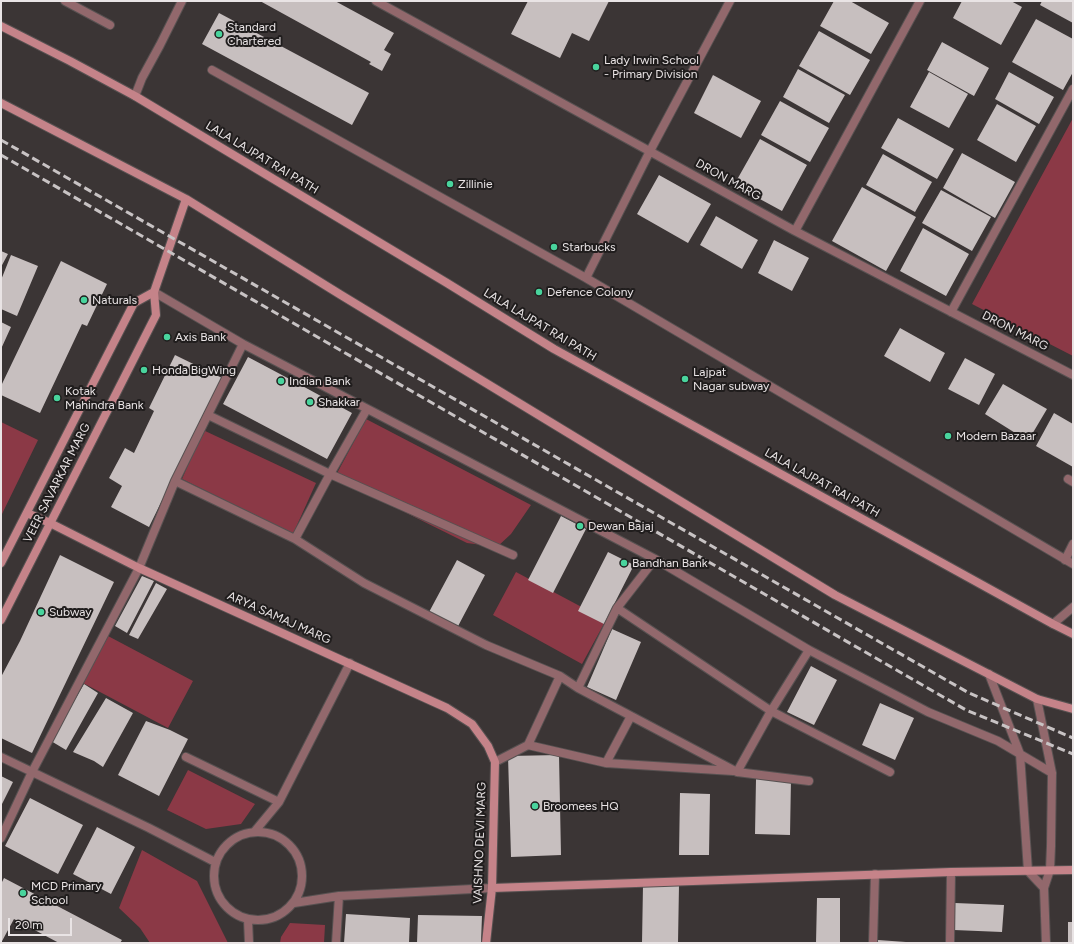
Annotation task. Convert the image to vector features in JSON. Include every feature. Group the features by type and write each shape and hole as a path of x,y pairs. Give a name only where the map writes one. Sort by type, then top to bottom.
{"main road":[{"name":"LALA LAJPAT RAI PATH","path":"1,26 135,96 447,282 554,349 1073,634"},
{"path":"1,103 186,199 341,295 835,595 1037,699 1073,709"},
{"path":"154,292 186,199"},
{"name":"VEER SAVARKAR MARG","path":"1,563 134,302 154,292 156,315 1,620"},
{"name":"ARYA SAMAJ MARG","path":"27,513 139,568 447,708 472,724 488,746"},
{"name":"VAISHNO DEVI MARG","path":"486,943 492,888 495,762 488,746"},
{"path":"492,888 875,874 1073,870"}],"street":[{"path":"65,1 110,25"},
{"path":"135,96 142,78 182,1"},
{"name":"DRON MARG","path":"376,1 795,231 1073,375"},
{"path":"586,278 650,151 730,1"},
{"path":"795,231 920,1"},
{"path":"212,70 586,278 1073,564"},
{"path":"952,312 1073,89"},
{"path":"154,292 243,344 655,559 809,650 928,712 998,741 1052,773"},
{"path":"1,838 32,772 139,568 175,481 243,344"},
{"path":"295,540 367,408"},
{"path":"208,416 330,474 513,555"},
{"path":"175,481 295,540 371,587 486,645 560,676 578,688 737,772"},
{"path":"1065,560 1073,544"},
{"path":"578,688 617,608 655,559"},
{"path":"1053,624 1073,607"},
{"path":"617,608 771,712 890,772"},
{"path":"737,772 771,712 809,650"},
{"path":"255,831 279,802 350,663"},
{"path":"989,674 1020,754 1028,870 1044,888"},
{"path":"495,762 528,745 560,676"},
{"path":"1037,699 1052,773 1050,870 1044,888 1046,943"},
{"path":"606,763 631,716"},
{"path":"528,745 606,763 737,772 809,781"},
{"path":"1,757 149,828 215,862"},
{"path":"186,757 279,802"},
{"path":"255,831 274,834 287,842 297,855 302,873 301,889 294,903 274,918 262,921 248,920 234,914 226,908 217,895 213,880 215,862 222,849 229,841 240,835 255,831"},
{"path":"950,943 951,872"},
{"path":"873,943 875,874"},
{"path":"294,903 339,896 492,888"},
{"path":"336,943 339,896"},
{"path":"248,920 249,943"}],"shaded area":[{"path":"1073,118 1073,356 972,304"},
{"path":"366,419 531,505 511,534 497,547 467,543 348,484 335,477"},
{"path":"1,422 38,440 2,514 1,513"},
{"path":"203,430 316,483 293,534 182,479"},
{"path":"516,572 606,620 582,664 493,615"},
{"path":"108,636 193,681 168,728 83,683"},
{"path":"188,770 255,804 241,824 206,829 167,810"},
{"path":"142,850 197,881 228,943 150,943 140,928 119,908"},
{"path":"290,923 325,925 324,943 280,943 281,937"}],"building":[{"path":"260,1 335,1 394,33 384,50 391,54 382,71 369,64 371,62"},
{"path":"528,1 609,1 589,41 572,33 560,58 511,34"},
{"path":"834,1 850,1 889,23 871,54 820,26"},
{"path":"962,1 1011,1 1022,7 1001,45 953,18"},
{"path":"1042,1 1073,1 1073,23 1040,5"},
{"path":"219,13 369,93 352,125 202,44"},
{"path":"1036,19 1073,39 1073,72 1063,90 1012,62"},
{"path":"819,31 870,60 850,95 799,66"},
{"path":"942,42 989,68 974,96 927,70"},
{"path":"798,69 845,95 829,123 783,97"},
{"path":"929,72 968,94 949,128 910,107"},
{"path":"1009,72 1054,97 1039,124 995,99"},
{"path":"713,75 761,101 741,138 694,113"},
{"path":"780,101 829,128 810,162 761,135"},
{"path":"997,104 1036,126 1016,162 977,140"},
{"path":"898,118 954,149 937,179 881,148"},
{"path":"760,139 807,165 782,211 734,185"},
{"path":"962,153 1015,182 995,218 943,188"},
{"path":"883,154 932,182 915,212 866,185"},
{"path":"659,175 711,204 688,243 637,214"},
{"path":"862,187 916,217 886,271 832,241"},
{"path":"941,190 991,217 972,251 922,223"},
{"path":"716,216 758,240 742,269 700,245"},
{"path":"923,228 969,254 946,296 900,271"},
{"path":"774,240 809,258 792,291 758,273"},
{"path":"1,251 8,254 1,267"},
{"path":"11,255 38,266 17,316 1,309 1,280"},
{"path":"61,261 107,284 87,326 82,324 40,413 1,395 1,386"},
{"path":"1,322 11,327 1,349"},
{"path":"900,328 945,353 930,382 884,356"},
{"path":"175,355 222,378 149,527 111,507 122,486 109,478 125,448 134,453 154,411 149,408"},
{"path":"248,357 352,413 327,459 223,404"},
{"path":"965,358 995,374 979,405 948,389"},
{"path":"1003,384 1047,409 1028,441 985,414"},
{"path":"1054,413 1073,424 1073,467 1036,446"},
{"path":"561,516 586,529 553,593 528,580"},
{"path":"608,552 634,565 604,624 578,611"},
{"path":"60,555 114,582 32,753 1,738 1,677 20,641"},
{"path":"457,560 485,575 456,630 428,614"},
{"path":"142,576 154,581 127,633 115,626"},
{"path":"156,583 167,589 138,639 129,635"},
{"path":"612,629 641,642 616,700 587,687"},
{"path":"811,666 837,680 814,725 787,712"},
{"path":"84,684 98,693 66,750 51,741"},
{"path":"106,698 133,713 103,767 94,761 73,752"},
{"path":"880,703 914,718 895,760 862,745"},
{"path":"146,721 188,739 159,796 118,775"},
{"name":"Broomees HQ","path":"559,755 561,855 511,857 508,756"},
{"path":"1,776 13,782 1,806"},
{"path":"756,779 791,779 790,835 755,834"},
{"path":"680,793 710,794 709,855 679,855"},
{"path":"30,798 83,825 58,874 5,846"},
{"path":"97,827 135,847 111,894 73,874"},
{"name":"MCD Primary School","path":"4,878 122,940 120,943 59,943 14,919 1,943 1,884"},
{"path":"643,885 679,885 678,943 642,943"},
{"path":"817,898 840,898 840,943 816,943"},
{"path":"955,903 1004,905 1002,932 954,930"},
{"path":"346,914 410,918 409,943 344,943"},
{"path":"418,915 482,916 481,943 417,943"},
{"path":"1068,922 1073,922 1073,943 1068,943"},
{"path":"878,940 906,942 906,943 878,943"}],"railway":[{"path":"1,140 969,693 1073,738"},
{"path":"1,155 966,710 1073,754"}],"place":[{"name":"Standard Chartered","path":"219,34"},
{"name":"Lady Irwin School - Primary Division","path":"596,67"},
{"name":"Zillinie","path":"450,184"},
{"name":"Starbucks","path":"554,247"},
{"name":"Defence Colony","path":"539,292"},
{"name":"Naturals","path":"84,300"},
{"name":"Axis Bank","path":"167,337"},
{"name":"Honda BigWing","path":"144,370"},
{"name":"Lajpat Nagar subway","path":"685,379"},
{"name":"Indian Bank","path":"281,381"},
{"name":"Kotak Mahindra Bank","path":"57,398"},
{"name":"Shakkar","path":"310,402"},
{"name":"Modern Bazaar","path":"948,436"},
{"name":"Dewan Bajaj","path":"580,526"},
{"name":"Bandhan Bank","path":"624,563"},
{"name":"Subway","path":"41,612"},
{"name":"Broomees HQ","path":"535,806"},
{"name":"MCD Primary School","path":"23,893"}]}
